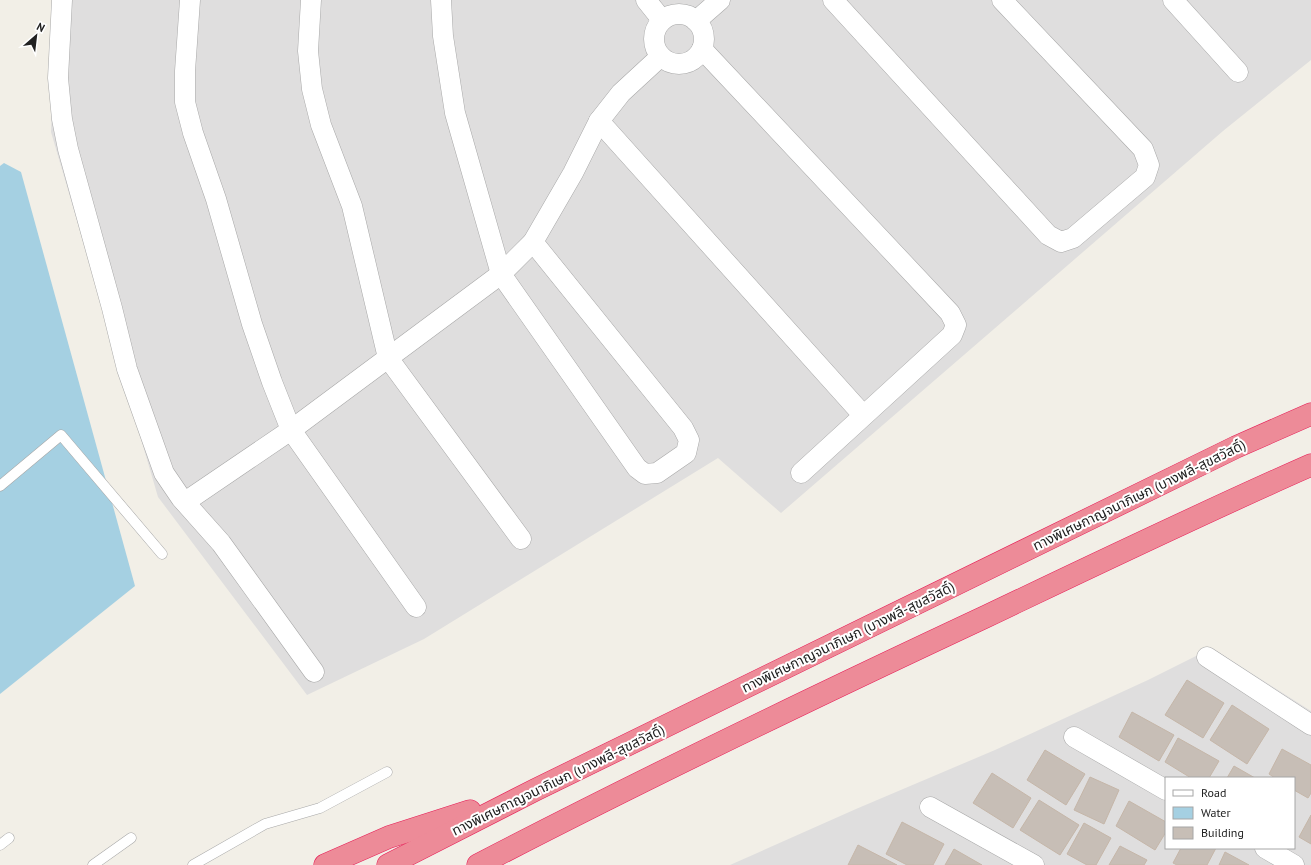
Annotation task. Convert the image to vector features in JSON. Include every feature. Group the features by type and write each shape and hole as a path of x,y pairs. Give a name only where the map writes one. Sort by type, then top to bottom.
{"highway":[{"name":"ทางพิเศษกาญจนาภิเษก (บางพลี-สุขสวัสดิ์)","path":"388,865 535,790 1236,447 1311,414"},
{"path":"478,865 695,755 1237,498 1311,465"},
{"path":"325,865 389,837 535,790"}],"street":[{"path":"62,0 58,78 62,119 68,149 112,308 127,369 164,473 185,502 221,543 314,672"},
{"path":"190,0 185,72 185,102 193,133 216,199 252,324 291,430 416,607"},
{"path":"311,0 308,51 312,89 321,125 352,206 388,358 521,539"},
{"path":"441,0 443,36 455,113 501,274 637,468 645,474 657,473 686,453 689,440 683,428 533,242"},
{"path":"646,0 662,20"},
{"path":"696,21 720,0"},
{"path":"832,0 1048,236 1061,242 1073,238 1145,177 1149,165 1143,149 1002,0"},
{"path":"1173,0 1238,72"},
{"path":"677,14 691,17 696,21 704,34 702,49 693,61 686,64 671,64 660,57 654,48 653,40 657,26 662,20 677,14"},
{"path":"702,49 950,313 956,325 952,335 801,473"},
{"path":"185,502 291,430 501,274 533,242 573,173 599,121 621,93 660,57"},
{"path":"599,121 863,415"},
{"path":"1207,657 1311,725"},
{"path":"1074,737 1165,789"},
{"path":"930,807 1034,865"},
{"path":"1267,849 1294,865"}],"lane":[{"path":"0,486 61,435 162,554"},
{"path":"193,865 265,824 320,808 387,772"},
{"path":"0,845 9,838"},
{"path":"93,865 131,838"}],"shaded area":[{"path":"56,0 1311,0 1311,60 1223,131 781,513 718,458 424,639 307,695 158,497 51,132"},
{"path":"1212,648 1311,711 1311,865 730,865 856,809 995,750 1148,680"}],"water":[{"path":"4,163 21,172 135,586 0,694 0,166"}],"building":[{"path":"1187,680 1224,703 1203,738 1165,715"},
{"path":"1232,705 1269,729 1247,764 1210,740"},
{"path":"1132,712 1174,735 1159,761 1119,737"},
{"path":"1178,738 1219,761 1210,777 1189,777 1165,762"},
{"path":"1282,749 1311,765 1311,793 1308,798 1295,791 1295,777 1274,777 1269,774"},
{"path":"1045,750 1085,774 1066,805 1027,780"},
{"path":"1234,766 1253,777 1228,777"},
{"path":"992,773 1031,798 1013,828 973,803"},
{"path":"1090,777 1119,790 1104,824 1074,810"},
{"path":"1039,800 1079,825 1060,855 1020,830"},
{"path":"1129,801 1165,821 1165,834 1155,850 1116,826"},
{"path":"1311,815 1311,844 1299,837"},
{"path":"902,822 944,844 933,865 907,865 886,854"},
{"path":"1084,823 1111,838 1096,865 1087,865 1067,854"},
{"path":"858,845 897,865 848,865"},
{"path":"1120,846 1147,860 1144,865 1109,865"},
{"path":"954,849 982,865 945,865"},
{"path":"1180,849 1215,849 1207,865 1177,865 1173,863"},
{"path":"1225,852 1249,865 1219,865"}]}
